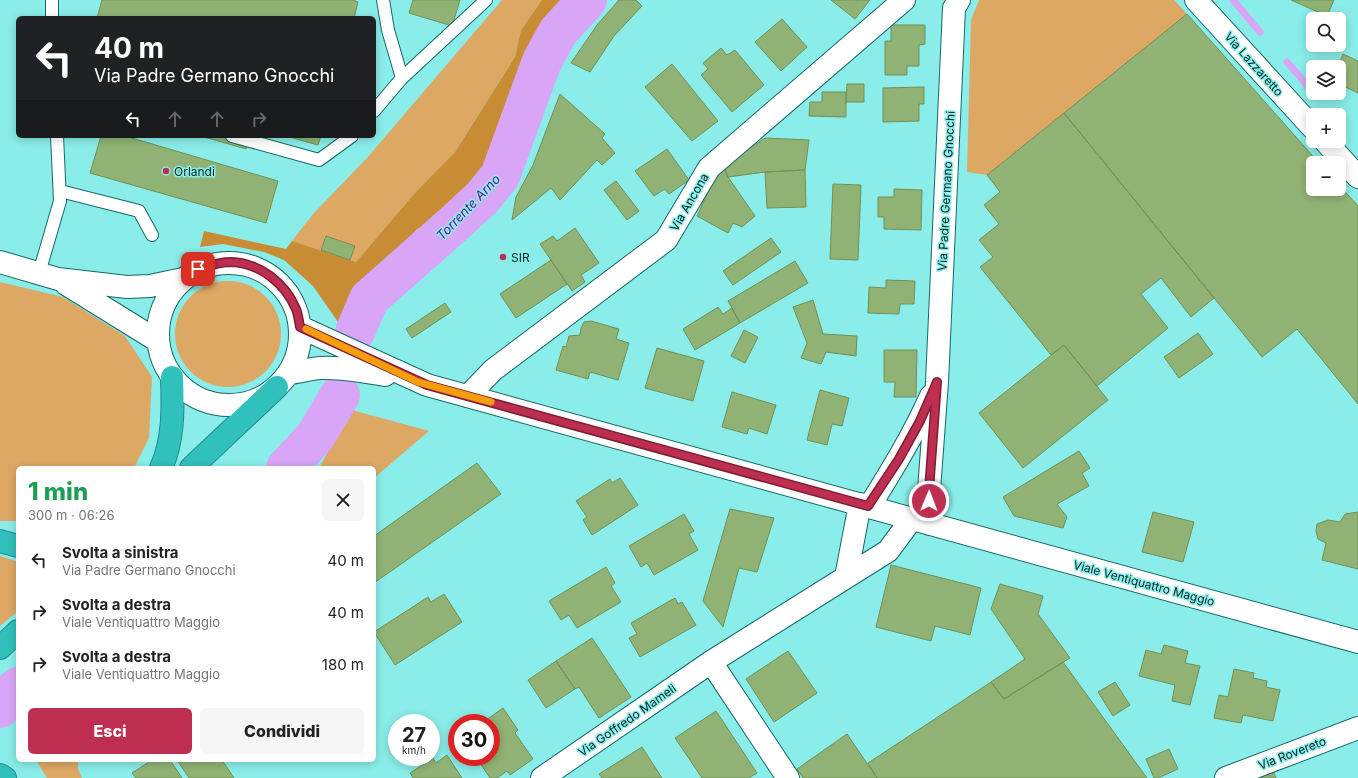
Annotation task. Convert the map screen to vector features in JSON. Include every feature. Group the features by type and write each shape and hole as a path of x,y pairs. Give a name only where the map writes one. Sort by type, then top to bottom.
{"highway":[{"path":"162,466 171,432 173,411 172,377"},
{"path":"193,466 283,380"},
{"path":"0,541 16,545"},
{"path":"0,648 16,633"},
{"path":"0,775 5,778"}],"street":[{"name":"Via Ancona","path":"468,396 493,370 666,240 709,168 904,0"},
{"name":"Via Padre Germano Gnocchi","path":"921,522 929,490 937,382 954,8 959,0"},
{"name":"Via Lazzaretto","path":"1196,0 1306,120"},
{"path":"1331,148 1358,178"},
{"path":"0,262 48,276 127,287 150,286 183,279"},
{"path":"231,262 248,264 264,271 278,282 289,295 297,310 300,327 301,339 299,351 295,362 283,380 263,396 248,403 231,405 214,404 198,398 184,389 172,377 163,360 158,341 160,314 169,294 183,279 198,269 214,264 231,262"},
{"path":"48,276 158,341"},
{"path":"300,327 418,382"},
{"path":"283,380 320,368 351,369 418,382 864,505 846,577"},
{"name":"Via Padre Germano Gnocchi","path":"864,505 899,459 920,421 937,382"},
{"name":"Viale Ventiquattro Maggio","path":"864,505 1358,642"},
{"name":"Via Goffredo Mameli","path":"542,778 711,662 888,551 921,522"},
{"path":"711,662 788,778"},
{"name":"Via Rovereto","path":"1226,778 1358,728"}],"lane":[{"path":"52,0 52,16"},
{"path":"383,0 388,30 402,78"},
{"path":"376,109 402,78 486,0"},
{"path":"48,276 60,202 57,138"},
{"path":"239,138 319,160 349,138"},
{"path":"60,191 139,211 152,235"}],"shaded area":[{"path":"502,0 542,0 521,30 515,57 455,152 414,194 356,262 292,241 313,214 367,158"},
{"path":"542,0 576,0 559,19 531,68 492,153 491,172 448,214 417,229 338,322 313,286 284,260 264,252 223,244 200,247 204,231 286,249 292,241 356,262 414,194 455,152 515,57 521,30"},
{"path":"979,0 1174,0 1187,14 987,175 967,172 971,20"},
{"path":"228,281 248,285 266,296 277,314 281,334 277,354 266,372 248,383 228,387 208,383 190,372 179,354 175,334 179,314 190,296 208,285"},
{"path":"0,282 63,297 125,336 152,377 149,438 135,466 16,466 16,521 0,521"},
{"path":"352,410 429,431 376,476 376,466 320,466"},
{"path":"0,556 16,561 16,613 0,626"},
{"path":"37,762 78,762 78,769 82,778 47,778"}],"building":[{"path":"102,0 353,0 358,2 354,16 98,16"},
{"path":"413,0 460,0 452,26 409,13"},
{"path":"619,0 636,0 642,6 614,36 590,72 571,63 597,25"},
{"path":"831,0 870,0 855,19"},
{"path":"1291,0 1334,0 1329,12 1318,12"},
{"path":"1187,14 1313,156 1306,156 1306,196 1346,196 1346,193 1358,206 1358,404 1297,329 1262,357 1064,113"},
{"path":"782,19 807,47 781,71 755,42"},
{"path":"891,25 925,25 925,44 919,45 919,66 907,66 907,75 885,75 885,41 891,41"},
{"path":"721,48 727,55 735,50 764,85 732,112 701,75 708,69 703,63"},
{"path":"1343,54 1358,61 1358,93 1346,87 1346,60 1341,60"},
{"path":"672,64 718,121 692,141 645,87"},
{"path":"847,84 864,84 864,102 846,102"},
{"path":"924,87 924,104 919,104 919,121 883,122 883,88"},
{"path":"822,92 846,92 846,117 809,116 810,102 822,102"},
{"path":"560,94 605,134 602,138 615,153 602,165 597,160 560,200 551,188 512,220 516,197 533,165"},
{"path":"1064,113 1214,298 1191,317 1161,278 1141,294 1168,328 1097,386 1064,345 1051,355 980,267 993,257 979,240 999,224 984,205 1000,192 987,175"},
{"path":"100,138 132,138 278,181 266,223 90,173"},
{"path":"208,138 249,138 246,149"},
{"path":"293,138 320,138 318,145"},
{"path":"765,138 809,140 805,170 765,172 728,177 723,166"},
{"path":"667,149 689,180 669,194 665,189 654,196 635,171"},
{"path":"723,166 728,177 755,216 742,227 733,223 728,233 697,216 714,179"},
{"path":"805,170 806,207 767,208 765,172"},
{"path":"616,181 639,211 627,220 604,190"},
{"path":"833,184 861,185 858,260 830,259"},
{"path":"894,189 922,190 921,230 884,229 884,217 878,217 878,197 894,197"},
{"path":"575,228 599,263 581,275 585,282 572,291 540,244 553,236 557,241"},
{"path":"326,236 355,246 350,260 321,250"},
{"path":"771,238 781,252 733,285 723,271"},
{"path":"551,260 567,284 516,318 500,294"},
{"path":"795,261 808,283 740,323 728,301"},
{"path":"886,280 915,281 914,304 900,304 899,314 868,313 869,287 886,288"},
{"path":"813,300 823,334 857,336 856,356 826,352 821,364 801,358 807,343 793,307"},
{"path":"445,303 451,312 412,338 406,329"},
{"path":"718,307 723,314 732,308 740,323 695,350 683,329"},
{"path":"591,321 619,329 616,339 629,343 618,380 590,372 588,379 556,370 563,346 566,347 569,336 580,335 584,322"},
{"path":"744,330 758,337 745,363 731,356"},
{"path":"1198,333 1213,354 1179,378 1164,357"},
{"path":"1064,345 1108,400 1023,468 979,413"},
{"path":"657,348 704,361 693,401 645,388"},
{"path":"884,350 917,350 916,397 894,397 895,382 884,382"},
{"path":"820,390 849,398 842,426 832,424 827,445 807,440"},
{"path":"732,392 776,405 767,434 749,428 747,434 722,427"},
{"path":"1079,451 1090,468 1082,473 1089,486 1057,504 1067,517 1063,528 1014,516 1003,497"},
{"path":"477,463 501,494 376,582 376,535"},
{"path":"620,478 638,505 592,535 583,520 587,517 576,501 610,479 612,483"},
{"path":"730,509 774,518 757,572 739,568 723,627 703,601"},
{"path":"1153,512 1194,522 1183,562 1142,552"},
{"path":"1358,512 1358,569 1322,560 1326,543 1318,539 1316,531 1317,524 1328,520 1340,522 1345,514"},
{"path":"684,514 694,531 689,534 698,550 654,575 647,563 641,567 629,546"},
{"path":"891,565 981,588 970,635 935,626 931,641 876,627"},
{"path":"606,567 615,583 611,586 621,602 577,628 569,615 561,620 549,601"},
{"path":"1000,584 1043,596 1038,614 1070,658 1004,699 991,682 1025,659 991,609"},
{"path":"444,594 462,622 395,665 376,635 376,631 428,597 431,602"},
{"path":"675,598 678,604 682,602 696,625 640,657 629,638 637,634 631,623"},
{"path":"592,638 631,697 599,718 579,687 575,689 556,661"},
{"path":"1164,645 1188,651 1185,663 1200,666 1190,705 1172,701 1175,685 1139,676 1146,650 1161,654"},
{"path":"788,651 817,693 774,722 746,679"},
{"path":"556,661 575,689 546,708 528,680"},
{"path":"1063,662 1147,778 877,778 868,763 991,682 1004,699"},
{"path":"1234,669 1254,673 1253,678 1267,681 1266,687 1280,690 1273,721 1243,715 1241,723 1214,718 1219,695 1228,697"},
{"path":"1115,682 1130,705 1113,716 1098,692"},
{"path":"503,708 518,730 515,733 533,759 510,775 507,771 497,778 490,778 482,766 500,766 500,714 495,714"},
{"path":"716,711 757,773 749,778 702,778 675,738"},
{"path":"847,734 877,778 803,778 797,769"},
{"path":"642,747 662,778 602,778 599,774"},
{"path":"1169,749 1178,769 1158,778 1154,778 1146,759"},
{"path":"447,755 448,766 454,766 462,778 413,778 410,773 421,766 440,766 440,760"},
{"path":"149,762 171,762 182,778 136,778 132,773"},
{"path":"178,762 223,762 234,778 189,778"},
{"path":"1272,768 1276,778 1248,778"}],"waterway":[{"name":"Torrente Arno","path":"355,332 369,299 482,198 500,176 542,61 558,32 587,0"},
{"path":"1233,0 1260,32"},
{"path":"1287,62 1306,84"},
{"name":"Torrente Arno","path":"288,466 315,437 340,395"},
{"name":"Torrente Arno","path":"0,708 16,689"}],"slow traffic":[{"path":"306,329 418,382 491,402"}],"place":[{"name":"Orlandi","path":"166,171"},
{"name":"SIR","path":"503,257"}],"route":[{"path":"198,269 214,264 231,262 248,264 264,271 278,282 289,295 297,310 300,327 418,382 868,506 899,459 920,421 937,382 929,501"}]}
